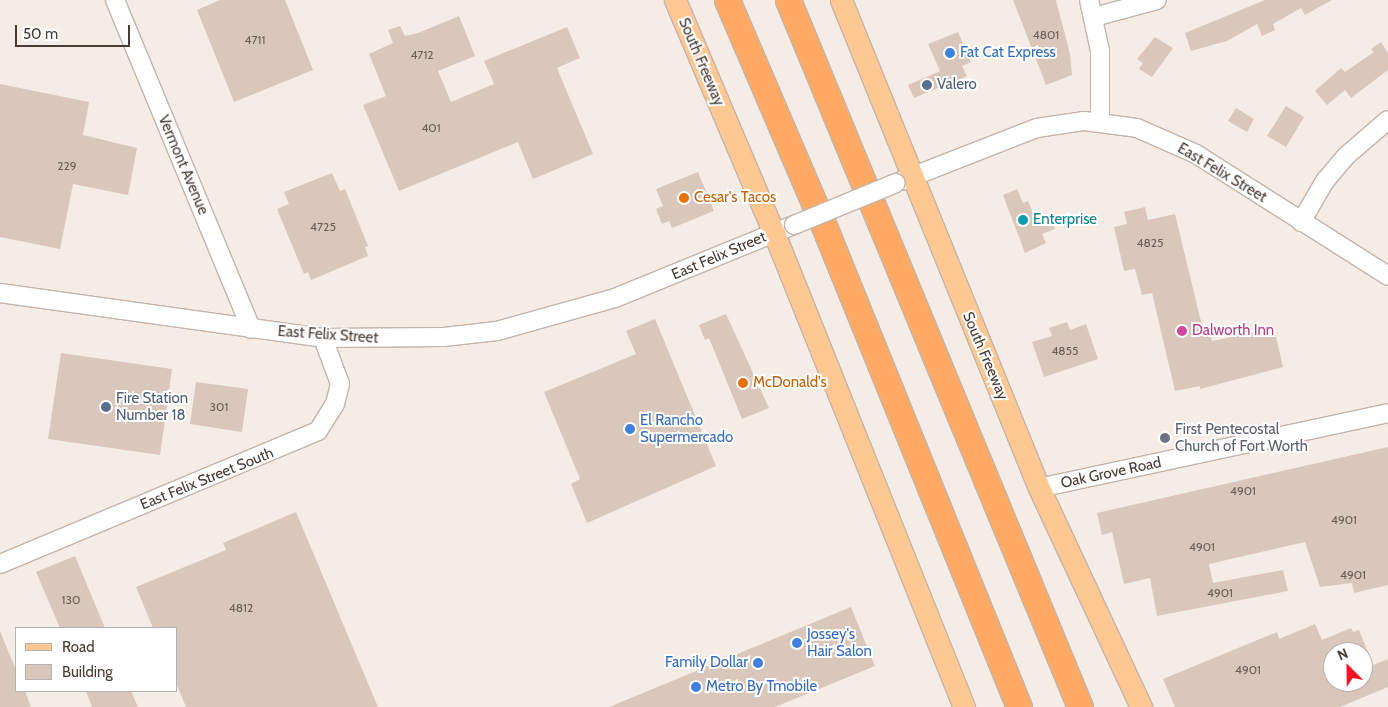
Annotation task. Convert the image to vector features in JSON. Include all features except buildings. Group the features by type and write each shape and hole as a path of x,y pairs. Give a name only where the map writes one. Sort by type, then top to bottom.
{"highway":[{"path":"726,0 828,236 1019,707"},
{"path":"788,0 1080,707"}],"main road":[{"name":"South Freeway","path":"675,0 774,233 964,707"},
{"name":"South Freeway","path":"841,0 903,180 1039,488 1141,707"}],"street":[{"name":"Vermont Avenue","path":"115,0 251,330"},
{"path":"1089,0 1100,51 1100,122"},
{"path":"1094,17 1157,0"},
{"path":"1301,222 1325,181 1346,156 1388,120"},
{"name":"East Felix Street","path":"0,293 251,330 323,338 444,337 497,331 615,298 1020,133 1084,121 1138,128 1196,154 1388,276"},
{"name":"East Felix Street South","path":"0,564 318,431 336,404 340,384 323,338"},
{"name":"Oak Grove Road","path":"1039,488 1388,413"}],"place":[{"name":"Fat Cat Express","path":"950,53"},
{"name":"Valero","path":"927,85"},
{"name":"Cesar's Tacos","path":"684,198"},
{"name":"Enterprise","path":"1023,220"},
{"name":"Dalworth Inn","path":"1182,331"},
{"name":"McDonald's","path":"743,383"},
{"name":"Fire Station Number 18","path":"106,407"},
{"name":"El Rancho Supermercado","path":"630,429"},
{"name":"First Pentecostal Church of Fort Worth","path":"1165,438"},
{"name":"Jossey's Hair Salon","path":"797,643"},
{"name":"Family Dollar","path":"758,663"},
{"name":"Metro By Tmobile","path":"696,687"}]}
